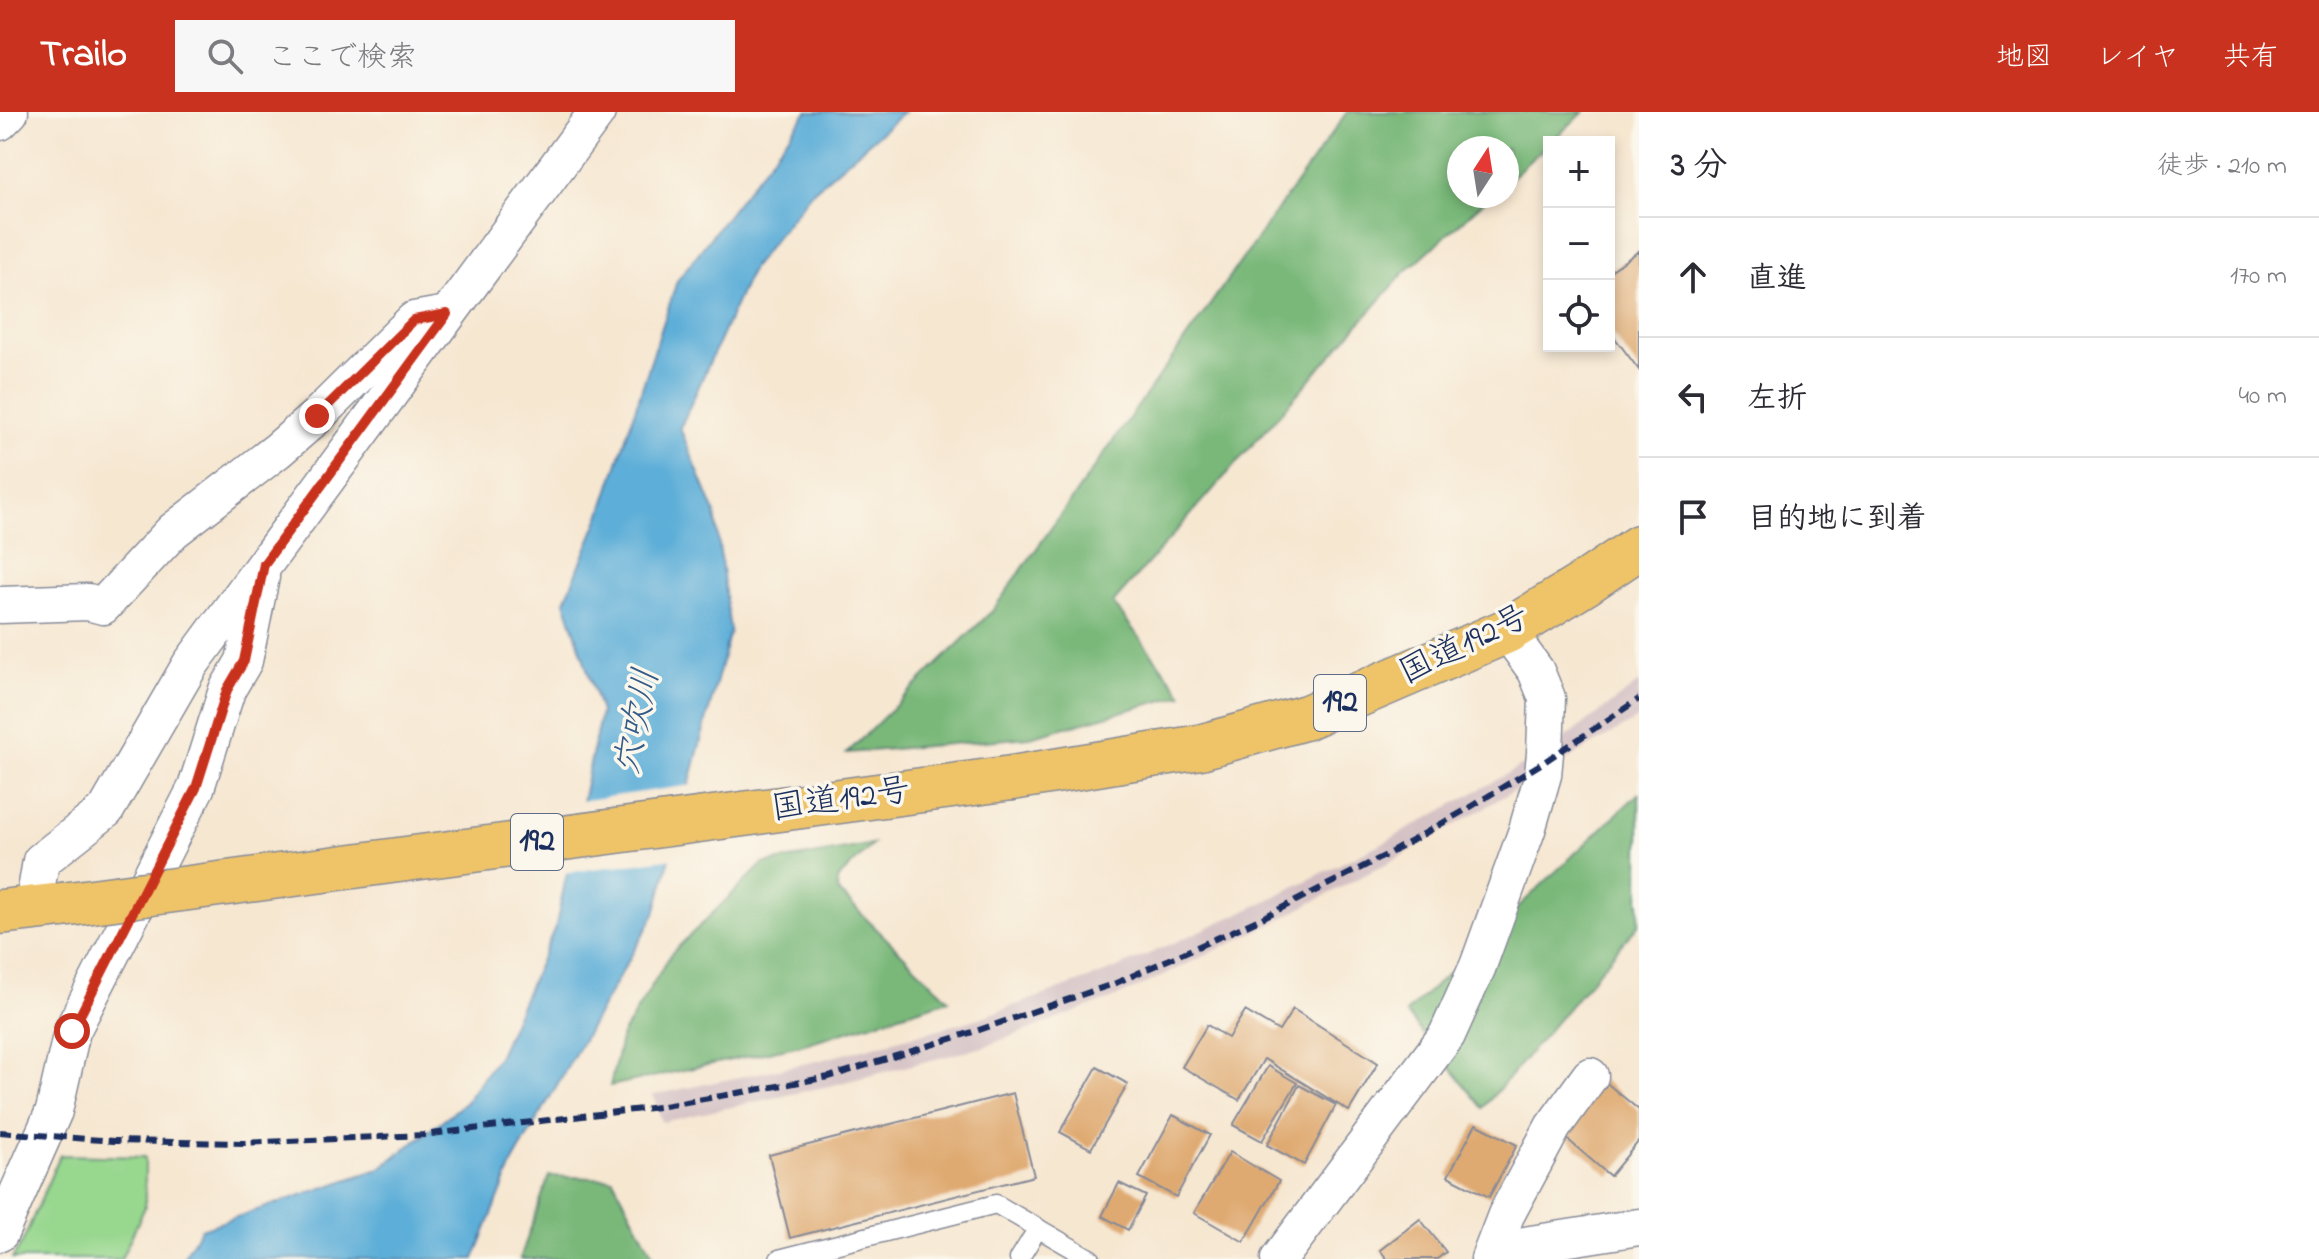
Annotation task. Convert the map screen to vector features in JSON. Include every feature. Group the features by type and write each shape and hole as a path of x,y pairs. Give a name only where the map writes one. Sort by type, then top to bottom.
{"highway":[{"name":"国道192号","path":"32,909 1012,778 1200,747 1307,717 1507,631 1639,547"}],"street":[{"path":"0,122 10,112"},
{"path":"32,909 41,861 106,810 190,665 597,112"},
{"path":"0,605 88,602 103,606 173,531 317,416 414,320 447,314"},
{"path":"0,1233 54,1111 72,1031 196,788 227,690 244,661 264,564"},
{"path":"1279,1259 1447,1035 1489,936 1527,830 1543,775 1545,753 1547,698 1536,671 1507,631"},
{"path":"1590,1076 1553,1127 1506,1215 1503,1256 1639,1227"}],"lane":[{"path":"779,1259 996,1204 1091,1259"},
{"path":"1019,1259 1038,1228"}],"shaded area":[{"path":"1639,683 1639,718 1403,855 1269,925 1124,994 983,1047 829,1086 662,1122 653,1095 821,1060 977,1019 1113,970 1260,904 1394,837 1545,753"}],"green space":[{"path":"1347,112 1584,112 1557,136 1543,136 1543,149 1519,170 1519,136 1447,136 1447,208 1477,208 1403,274 1113,603 1183,695 1030,737 847,753 993,610"},
{"path":"1639,793 1639,924 1483,1108 1406,1013"},
{"path":"873,844 837,880 838,891 949,1000 801,1045 610,1086 622,1035 671,954 763,864"},
{"path":"60,1155 145,1157 145,1207 121,1259 12,1259"},
{"path":"549,1176 613,1179 655,1259 520,1259"}],"water":[{"name":"穴吹川","path":"807,112 904,112 811,193 752,268 680,428 715,513 730,631 655,914 514,1160 474,1259 182,1259 201,1229 379,1169 465,1103 499,1055 556,925 601,712 565,601 601,514 677,281"}],"pier":[{"path":"693,785 674,858 563,873 579,801"}],"building":[{"path":"1639,251 1639,370 1615,338 1615,268"},
{"path":"1293,1009 1378,1063 1349,1111 1264,1059 1239,1100 1182,1067 1207,1025 1228,1038 1245,1011 1279,1031"},
{"path":"1268,1066 1297,1083 1262,1141 1233,1125"},
{"path":"1097,1067 1128,1084 1091,1149 1060,1132"},
{"path":"1603,1080 1639,1110 1639,1141 1610,1176 1559,1132"},
{"path":"1299,1085 1336,1105 1304,1165 1267,1145"},
{"path":"1013,1093 1034,1176 790,1238 769,1155"},
{"path":"1173,1115 1210,1135 1176,1197 1139,1177"},
{"path":"1476,1124 1517,1145 1489,1197 1448,1176"},
{"path":"1230,1152 1279,1181 1244,1242 1194,1213"},
{"path":"1119,1183 1146,1196 1128,1230 1102,1216"},
{"path":"1420,1219 1446,1252 1437,1259 1387,1259 1380,1250"}],"railway":[{"path":"0,1132 113,1141 243,1143 423,1135 658,1107 829,1077 1116,983 1262,918 1390,853 1462,812 1639,699"}],"route":[{"path":"72,1031 196,788 227,690 244,661 264,564 447,314 414,320 317,416"}]}
